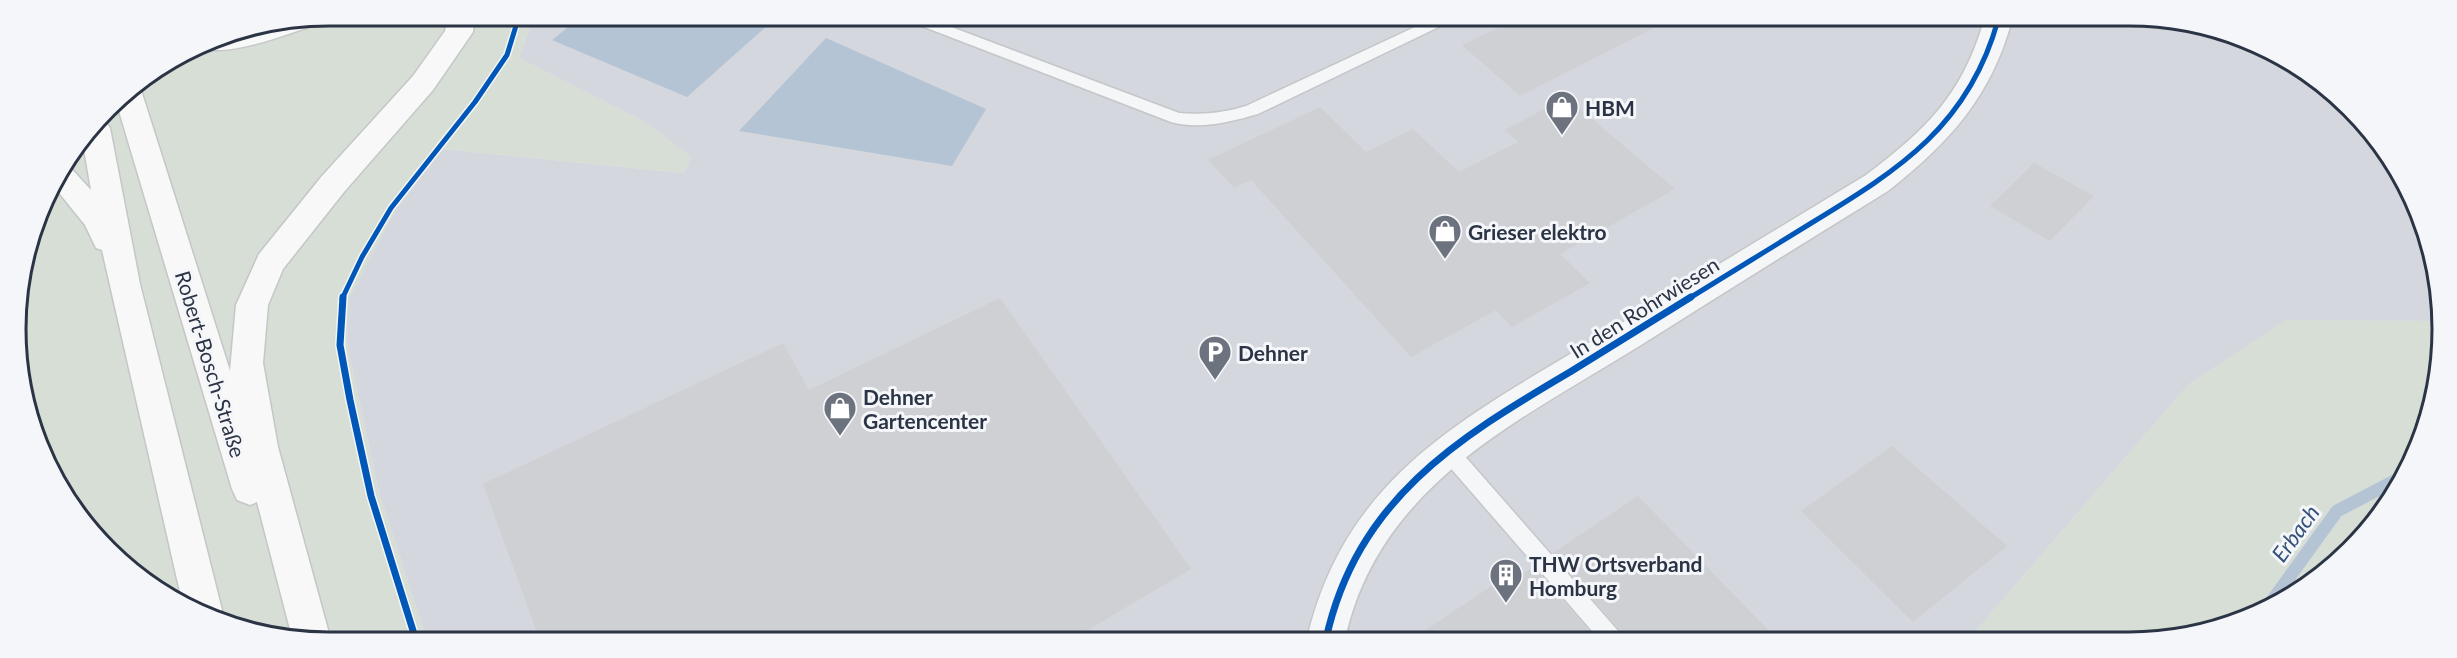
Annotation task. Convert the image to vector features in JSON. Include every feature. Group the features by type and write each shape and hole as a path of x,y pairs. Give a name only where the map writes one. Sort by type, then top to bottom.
{"main road":[{"path":"310,632 258,436 246,363 252,305 270,263 333,184 423,83 459,32 460,26"},
{"path":"251,36 269,31"},
{"name":"Robert-Bosch-Straße","path":"130,100 294,630"},
{"path":"96,135 124,284 202,604"},
{"path":"65,179 99,220 124,284"}],"street":[{"name":"In den Rohrwiesen","path":"1328,632 1347,573 1385,514 1412,482 1448,450 1509,409 1876,183 1916,154 1947,122 1975,84 1993,44 1997,26"}],"lane":[{"path":"935,26 1177,118 1199,122 1252,110 1429,26"},
{"path":"1448,450 1606,632"}],"shaded area":[{"path":"309,26 530,26 519,58 645,122 691,157 683,173 442,149 396,209 349,299 347,343 379,492 424,632 309,632 270,627 231,616 195,601 144,570 114,544 77,498 57,463 36,408 28,369 26,309 31,270 42,231 66,177 88,144 114,114 160,77 213,49 270,31"},
{"path":"530,26 2148,26 2168,28 2207,36 2262,57 2313,88 2343,114 2380,160 2408,213 2426,270 2432,321 2286,320 2188,385 1975,632 424,632 379,492 347,343 348,299 396,209 442,149 683,173 691,157 645,122 519,58"},
{"path":"2286,320 2432,321 2429,369 2421,408 2408,445 2391,481 2369,514 2343,544 2297,581 2244,609 2187,627 2148,632 1975,632 2188,385"}],"water":[{"path":"570,26 767,26 687,97 552,40"},
{"path":"826,38 986,109 952,166 739,131"}],"building":[{"path":"1501,26 1657,26 1520,96 1462,45"},
{"path":"1566,97 1675,189 1560,254 1590,283 1512,327 1496,310 1411,357 1251,180 1234,188 1208,160 1320,107 1366,152 1413,129 1459,172 1518,142 1505,130"},
{"path":"2034,163 2094,196 2050,241 1990,206"},
{"name":"Dehner Gartencenter","path":"1000,298 1191,569 1084,632 537,632 483,484 783,343 809,390"},
{"path":"1892,446 2007,546 1913,622 1801,511"},
{"path":"1638,496 1770,632 1621,632 1553,553"},
{"name":"THW Ortsverband Homburg","path":"1533,567 1590,632 1422,632 1517,569 1521,575"}],"waterway":[{"name":"Erbach","path":"2278,593 2337,511 2389,484"}],"cycle path":[{"path":"413,632 371,496 340,345 341,301 362,257 391,208 475,102 507,55 516,26"},
{"path":"1328,632 1338,596 1357,554 1383,516 1412,482 1452,446 1497,415 1877,183 1898,167 1936,132 1968,93 1981,70 1996,26"}],"place":[{"name":"HBM","path":"1562,136"},
{"name":"Grieser elektro","path":"1445,260"},
{"name":"Dehner","path":"1215,381"},
{"name":"Dehner Gartencenter","path":"840,437"},
{"name":"THW Ortsverband Homburg","path":"1506,604"}]}
